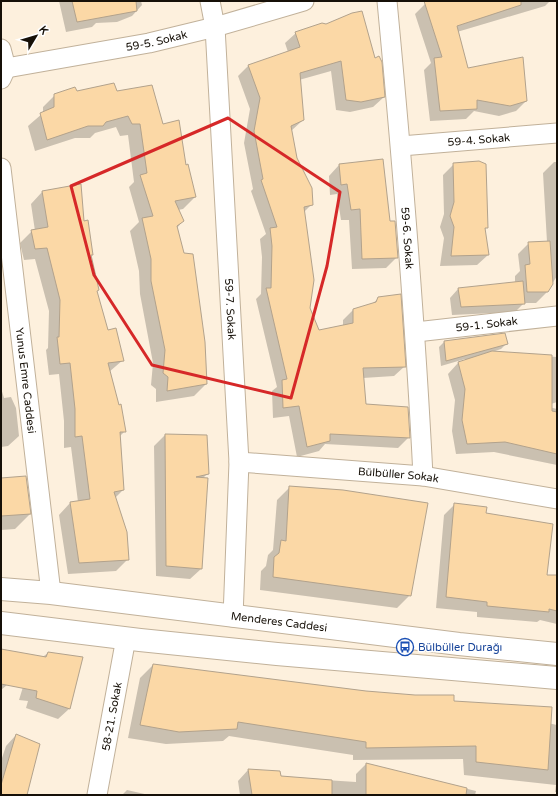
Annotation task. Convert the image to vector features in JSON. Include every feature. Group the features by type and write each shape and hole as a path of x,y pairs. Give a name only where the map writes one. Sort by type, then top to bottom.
{"main road":[{"name":"Menderes Caddesi","path":"1,589 51,593 452,644 557,654"},
{"path":"1,623 277,654 557,678"}],"street":[{"name":"59-7. Sokak","path":"210,1 215,27 239,462 234,617"},
{"name":"59-5. Sokak","path":"3,72 149,44 215,27 304,1"},
{"name":"59-6. Sokak","path":"387,1 401,146 416,332 423,476"},
{"path":"1,49 3,72"},
{"name":"59-4. Sokak","path":"401,146 557,133"},
{"name":"Yunus Emre Caddesi","path":"1,168 51,593"},
{"name":"59-1. Sokak","path":"416,332 557,316"},
{"name":"Bülbüller Sokak","path":"239,462 423,476 557,499"},
{"name":"58-21. Sokak","path":"97,795 126,638"}],"highlighted area":[{"path":"228,118 340,192 327,266 291,398 152,365 94,275 71,186"}],"building":[{"path":"72,1 136,1 137,11 77,22"},
{"path":"424,1 521,1 521,5 457,26 468,68 523,57 527,101 510,106 477,100 477,109 440,111 434,58 442,57"},
{"path":"362,11 375,58 379,56 382,62 385,97 361,102 346,100 341,61 300,73 304,120 291,126 297,158 312,188 313,205 304,207 314,280 310,308 319,330 353,323 353,309 376,302 378,297 401,294 406,367 363,368 366,404 408,407 410,438 330,434 330,441 307,447 299,406 283,408 282,380 287,379 266,288 271,288 272,246 270,228 277,227 261,180 263,179 254,131 260,98 248,65 300,47 295,32 322,23 326,24 352,13"},
{"path":"114,83 117,91 152,85 163,124 179,120 186,165 188,164 196,197 175,201 184,221 177,226 184,253 193,254 205,342 207,384 167,391 168,377 163,373 165,350 151,281 151,259 142,218 153,216 140,175 147,173 140,124 132,124 128,116 106,122 103,126 88,126 47,140 40,113 54,107 54,94 75,87 77,91"},
{"path":"383,159 390,221 395,221 398,258 362,259 360,209 351,210 347,184 341,185 339,164"},
{"path":"479,161 486,164 488,228 485,228 489,255 451,256 454,227 450,216 454,202 453,163"},
{"path":"81,184 84,221 88,220 93,255 91,255 99,290 97,291 108,330 116,328 124,361 108,363 119,405 121,404 126,432 120,432 124,490 114,492 127,532 129,560 79,563 70,502 90,499 82,436 75,437 75,409 70,363 60,364 57,337 59,337 60,300 47,248 35,249 31,230 48,227 42,191"},
{"path":"550,241 553,284 548,292 527,292 525,265 530,264 528,242"},
{"path":"523,281 525,304 461,307 458,288"},
{"path":"505,333 508,344 446,361 444,341"},
{"path":"492,351 552,355 552,411 557,412 557,454 505,442 467,444 462,420 465,389 458,362"},
{"path":"165,434 207,435 209,474 196,477 208,478 202,569 166,566"},
{"path":"26,476 31,514 1,516 1,478"},
{"path":"289,486 343,490 428,503 411,596 273,577 274,557 279,553 281,540 286,541"},
{"path":"454,503 487,507 486,513 553,524 547,575 557,575 557,611 549,609 549,612 487,606 487,602 446,597"},
{"path":"1,649 46,657 48,652 83,657 70,709 36,698 37,691 1,684"},
{"path":"153,664 366,691 415,695 454,695 454,701 552,707 548,770 476,762 476,746 366,748 366,742 238,722 237,729 179,732 140,725"},
{"path":"16,734 40,744 27,795 1,795 1,785"},
{"path":"366,763 467,788 466,795 366,795"},
{"path":"248,769 280,771 281,776 332,780 332,795 252,795"}],"place":[{"name":"Bülbüller Durağı","path":"405,647"}]}
